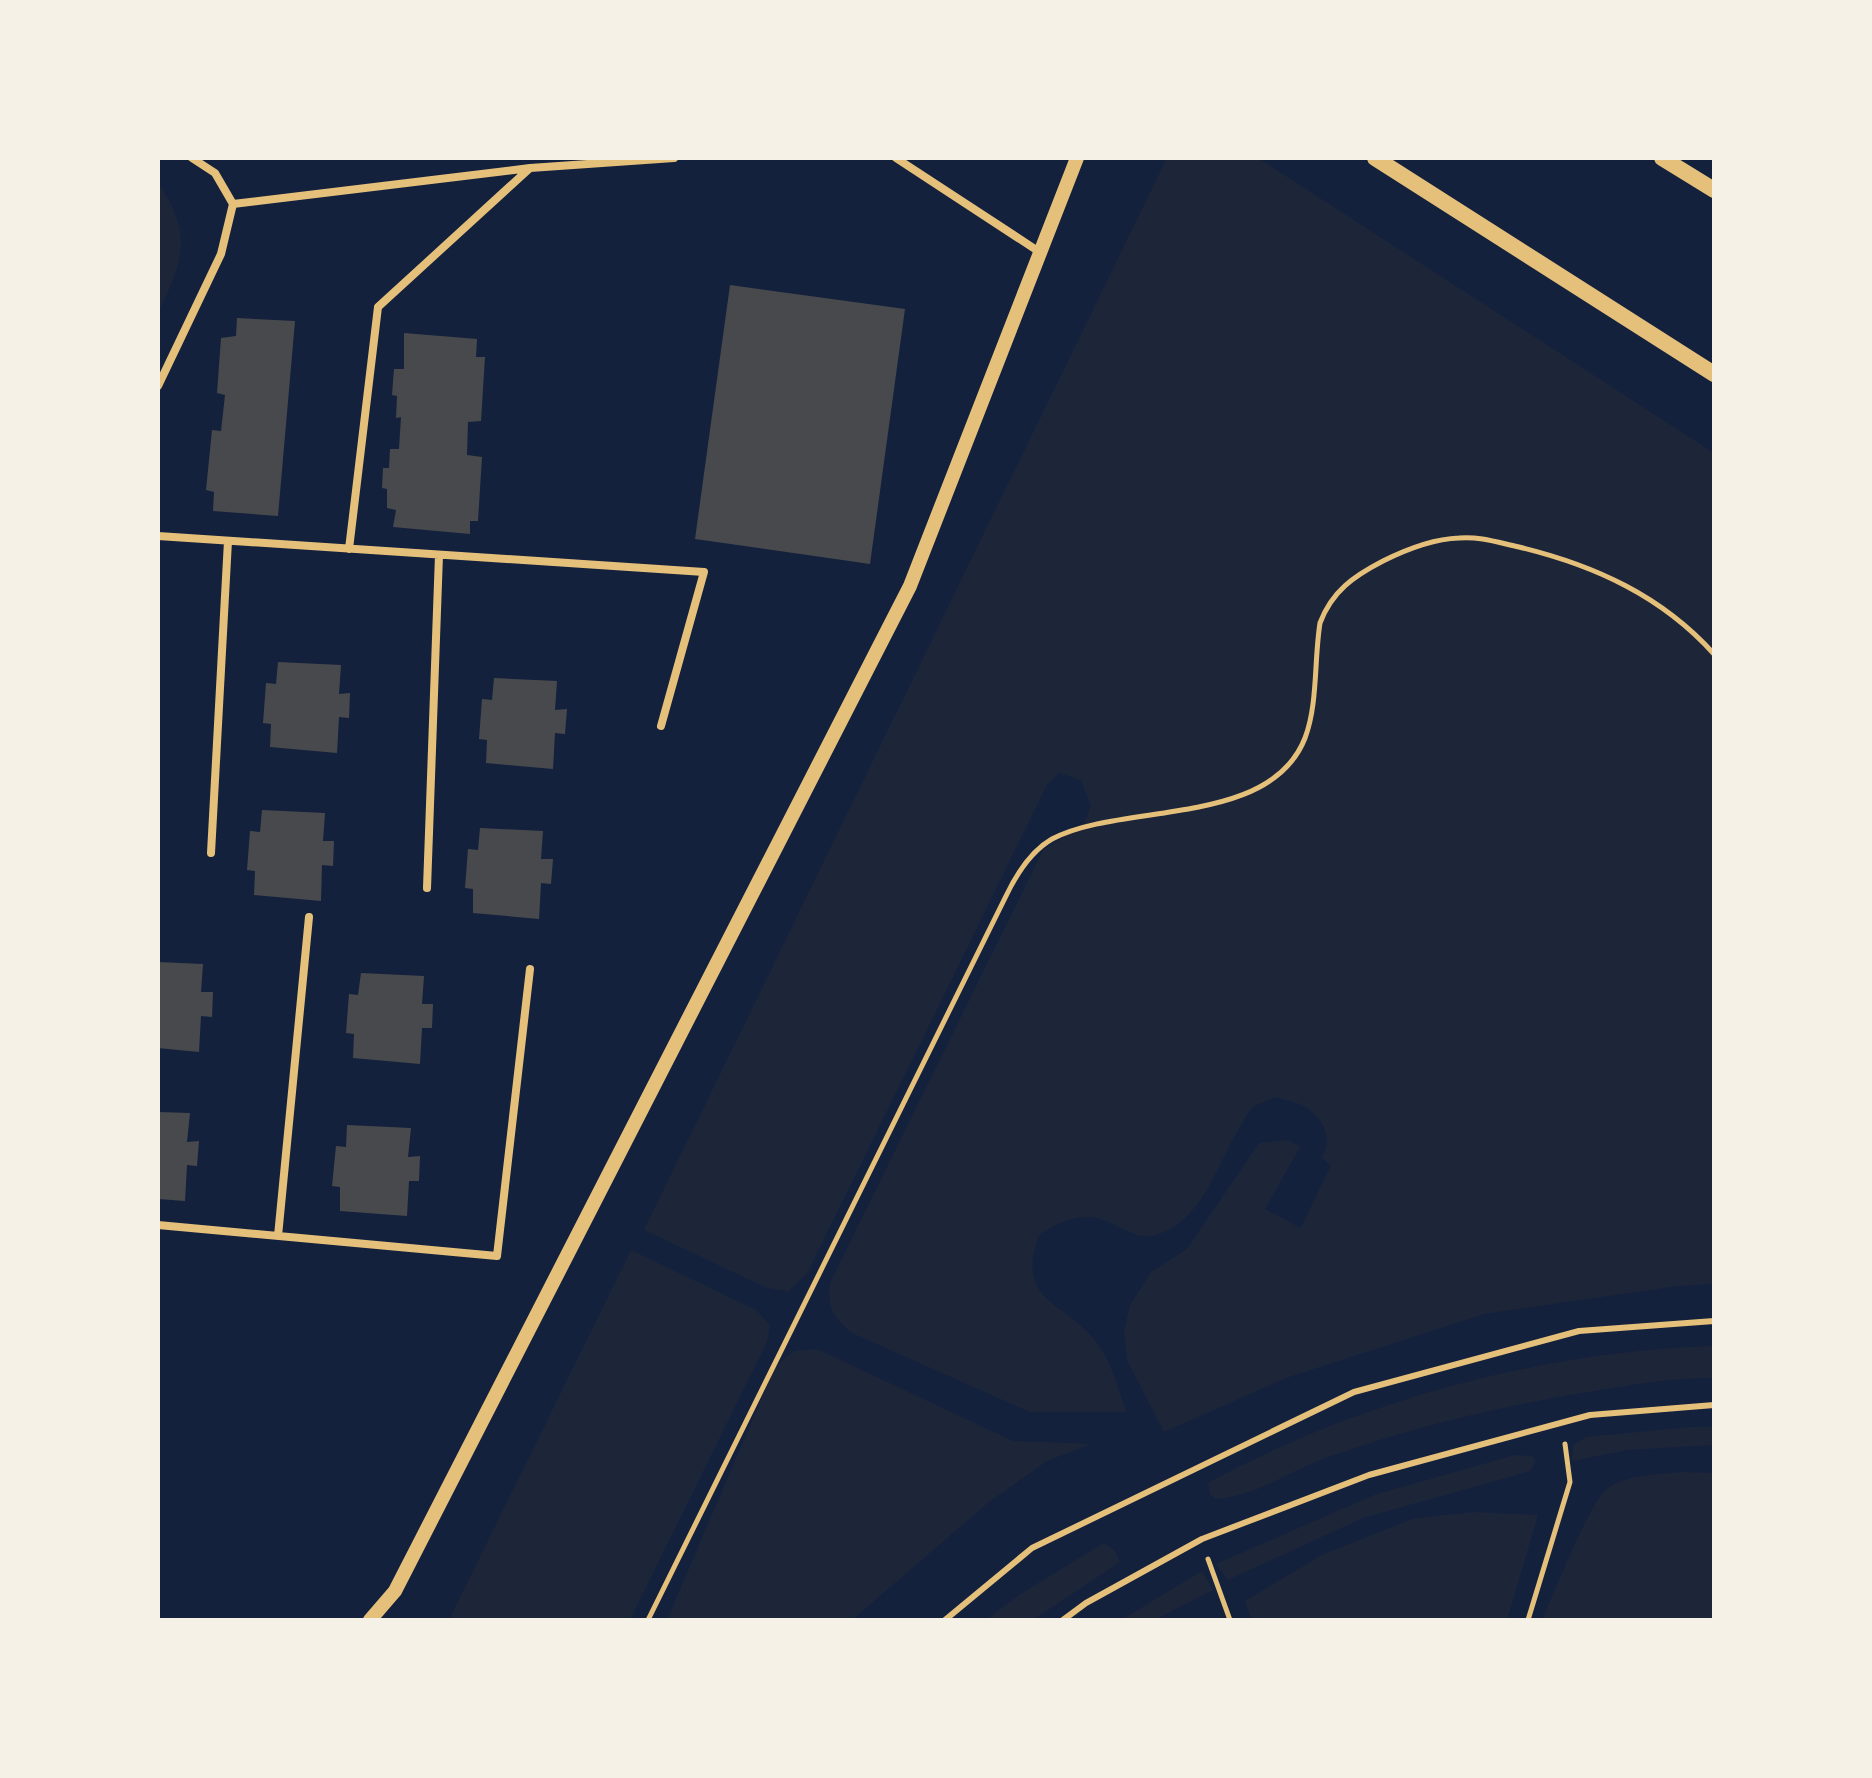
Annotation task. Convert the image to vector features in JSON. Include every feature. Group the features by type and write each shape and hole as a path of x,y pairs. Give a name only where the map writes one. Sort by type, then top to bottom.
{"main road":[{"path":"1375,158 1714,374"},
{"path":"1662,158 1714,190"}],"street":[{"path":"158,386 221,254 233,204 215,173 192,158"},
{"path":"233,204 530,168 674,158"},
{"path":"896,158 1038,251"},
{"path":"370,1620 395,1591 910,586 1038,251 1077,158"},
{"path":"349,549 378,307 530,168"},
{"path":"158,536 704,572 661,726"},
{"path":"211,853 228,541"},
{"path":"427,888 439,555"},
{"path":"278,1236 309,917"},
{"path":"158,1225 497,1256 530,969"}],"lane":[{"path":"945,1620 1032,1548 1354,1392 1579,1331 1714,1321"},
{"path":"1063,1620 1086,1603 1202,1539 1369,1475 1590,1415 1714,1405"}],"path":[{"path":"648,1620 1006,896 1030,858 1050,840 1099,823 1196,807 1252,790 1272,779 1296,755 1305,737 1320,623 1326,607 1349,582 1415,547 1459,537 1476,538 1560,557 1657,602 1692,629 1714,654"},
{"path":"1528,1620 1570,1482 1562,1423"},
{"path":"1202,1539 1230,1620"}],"shaded area":[{"path":"1167,158 1258,158 1714,453 1714,1284 1678,1286 1484,1314 1286,1378 1164,1432 1127,1360 1124,1332 1130,1305 1151,1272 1187,1249 1259,1143 1288,1140 1300,1147 1265,1209 1301,1228 1331,1165 1321,1158 1327,1138 1323,1125 1300,1104 1274,1097 1252,1108 1200,1201 1190,1214 1164,1232 1149,1236 1135,1234 1097,1218 1082,1217 1063,1222 1039,1235 1033,1257 1033,1275 1038,1288 1097,1343 1111,1367 1126,1412 1030,1412 852,1333 836,1317 830,1299 830,1283 1043,850 1084,824 1091,806 1081,780 1059,773 1047,785 808,1272 789,1291 767,1288 644,1230"},
{"path":"158,182 176,217 181,247 174,277 158,312"},
{"path":"631,1250 756,1310 770,1325 767,1342 630,1620 449,1620"},
{"path":"1714,1346 1714,1378 1631,1385 1488,1411 1395,1435 1319,1460 1246,1493 1215,1499 1210,1494 1208,1483 1266,1454 1389,1405 1453,1386 1584,1358"},
{"path":"817,1349 1013,1441 1091,1444 1047,1461 989,1502 852,1620 667,1620 775,1367 794,1351"},
{"path":"1714,1427 1714,1445 1627,1450 1572,1461 1573,1445 1586,1437"},
{"path":"1515,1455 1532,1456 1535,1461 1530,1471 1363,1518 1228,1580 1216,1564 1374,1495"},
{"path":"1680,1472 1714,1473 1714,1620 1542,1620 1600,1496 1616,1483"},
{"path":"1472,1512 1538,1515 1507,1620 1252,1620 1245,1601 1322,1555 1412,1519"},
{"path":"1104,1543 1115,1551 1120,1562 1033,1620 986,1620 1022,1593"},
{"path":"1202,1571 1213,1590 1154,1620 1121,1620"}],"building":[{"path":"730,285 905,309 870,564 695,539"},
{"path":"237,318 295,321 278,516 213,511 214,492 206,490 212,430 221,431 225,395 217,393 221,338 236,336"},
{"path":"404,333 477,339 476,357 485,357 481,421 468,422 467,455 482,457 478,521 470,521 470,534 393,527 396,510 387,508 387,489 382,488 383,468 389,468 390,449 399,449 401,417 396,418 397,396 392,395 394,369 404,369"},
{"path":"278,662 341,665 339,694 350,693 349,718 339,717 337,753 270,747 271,724 263,723 266,683 276,684"},
{"path":"494,678 557,681 555,710 567,709 565,734 555,733 553,769 486,763 487,740 479,739 482,699 492,700"},
{"path":"262,810 325,813 323,841 334,841 333,866 322,865 321,901 254,895 255,871 247,870 250,831 260,832"},
{"path":"480,828 543,831 541,859 553,859 551,884 541,883 539,919 473,913 473,889 465,888 468,849 478,850"},
{"path":"158,962 203,964 201,992 213,992 212,1017 201,1016 199,1052 158,1048"},
{"path":"361,973 424,976 422,1004 433,1004 432,1028 422,1028 420,1064 353,1058 354,1034 346,1033 349,994 358,995"},
{"path":"158,1112 190,1113 187,1142 199,1141 197,1166 187,1165 185,1201 158,1199"},
{"path":"347,1125 411,1128 408,1157 420,1156 419,1181 409,1181 407,1216 340,1211 340,1187 332,1186 336,1146 346,1147"}]}
